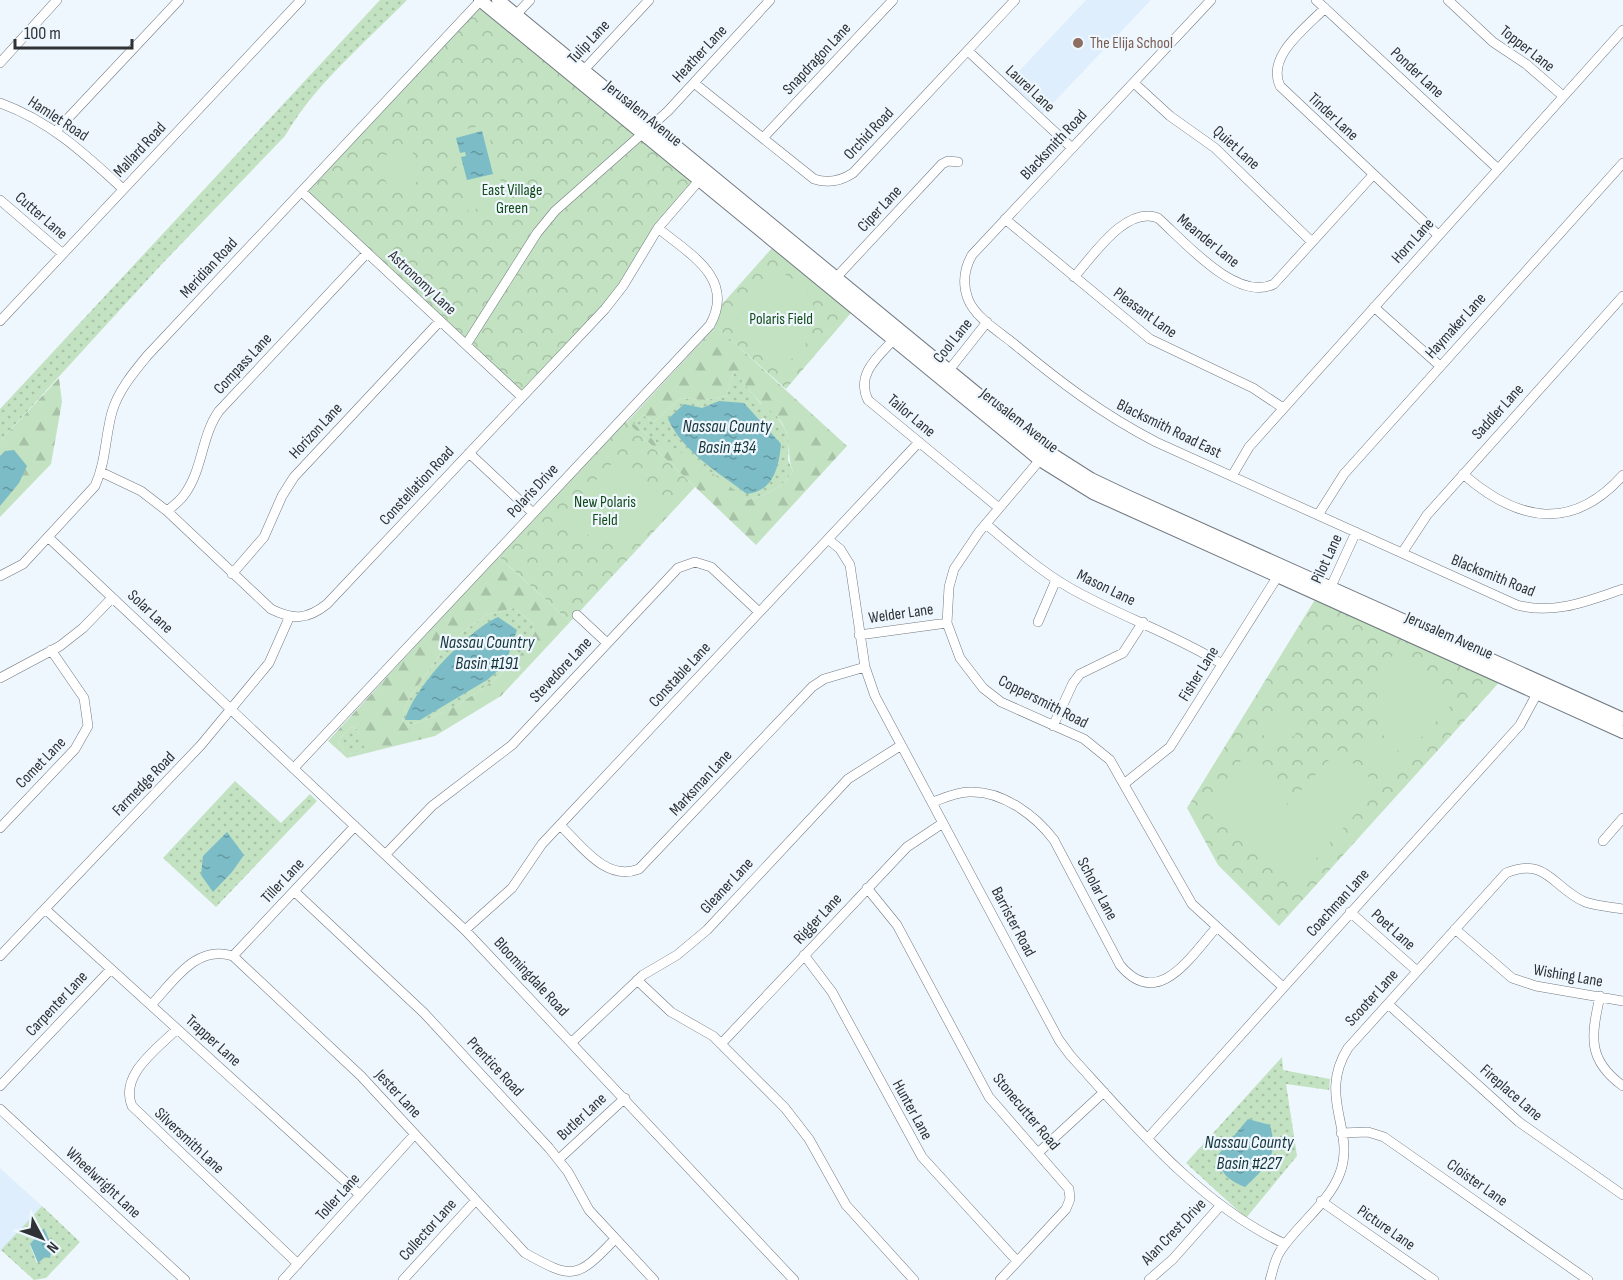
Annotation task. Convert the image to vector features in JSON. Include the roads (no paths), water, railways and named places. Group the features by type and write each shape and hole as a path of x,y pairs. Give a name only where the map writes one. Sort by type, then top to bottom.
{"main road":[{"name":"Jerusalem Avenue","path":"480,0 512,19 1043,455 1181,527 1540,688 1623,719"},
{"name":"Jerusalem Avenue","path":"498,0 512,19"},
{"name":"Jerusalem Avenue","path":"1540,688 1623,732"}],"street":[{"path":"0,63 57,0"},
{"path":"56,131 179,0"},
{"name":"Mallard Road","path":"0,320 301,0"},
{"name":"Meridian Road","path":"0,576 23,564 95,486 101,472 112,411 130,377 480,0"},
{"path":"512,19 530,0"},
{"name":"Tulip Lane","path":"579,75 649,0"},
{"name":"Heather Lane","path":"647,130 694,83 770,0"},
{"name":"Snapdragon Lane","path":"763,138 893,0"},
{"name":"Orchid Road","path":"694,83 814,179 831,182 845,179 1015,0"},
{"name":"Blacksmith Road","path":"987,322 969,300 964,285 965,271 972,255 1211,0"},
{"name":"Ponder Lane","path":"1316,0 1497,168"},
{"name":"Topper Lane","path":"1448,0 1493,42 1526,64 1563,96"},
{"name":"Tinder Lane","path":"1325,8 1281,56 1276,70 1277,81 1285,93 1438,235"},
{"name":"Horn Lane","path":"1232,476 1249,447 1282,408 1623,30"},
{"name":"Laurel Lane","path":"968,51 1072,148"},
{"name":"Quiet Lane","path":"1134,83 1170,116 1215,148 1312,242"},
{"name":"Hamlet Road","path":"0,103 56,131 123,189"},
{"path":"466,345 537,233 555,211 647,130"},
{"name":"Ciper Lane","path":"832,282 942,164 948,161 958,162"},
{"name":"Haymaker Lane","path":"1318,515 1344,474 1623,163"},
{"name":"Meander Lane","path":"1074,277 1123,225 1142,215 1158,218 1214,268 1252,289 1265,289 1274,284 1373,175"},
{"name":"Constellation Road","path":"289,618 310,615 327,604 605,309 623,286 658,228 702,176"},
{"name":"Astronomy Lane","path":"302,192 522,397"},
{"name":"Cutter Lane","path":"0,200 63,254"},
{"name":"Pleasant Lane","path":"1005,219 1150,339 1253,388 1282,408"},
{"name":"Polaris Drive","path":"294,768 715,316 718,298 712,276 704,266 658,228"},
{"name":"Compass Lane","path":"167,511 185,495 194,478 205,438 219,411 368,253"},
{"name":"Saddler Lane","path":"1402,553 1417,528 1463,474 1623,296"},
{"path":"1374,307 1440,366"},
{"name":"Horizon Lane","path":"232,574 264,537 282,496 294,477 440,321"},
{"name":"Cool Lane","path":"945,375 987,322"},
{"name":"Blacksmith Road East","path":"987,322 1095,408 1156,442 1356,532"},
{"name":"Tailor Lane","path":"896,336 870,365 864,376 865,393 868,400 999,508"},
{"name":"Constable Lane","path":"465,930 512,888 542,844 919,442"},
{"path":"469,453 533,513"},
{"name":"Coppersmith Road","path":"1043,455 986,524 954,569 949,587 947,623 960,658 983,688 1001,702 1095,746 1110,760 1180,888 1199,912 1283,987"},
{"path":"101,472 141,491 167,511 271,609 289,618"},
{"path":"1463,474 1487,493 1532,513 1546,515 1565,514 1592,503 1623,475"},
{"name":"Mason Lane","path":"986,524 1056,580 1189,644 1222,664"},
{"name":"Blacksmith Road","path":"1356,532 1530,609 1558,609 1623,589"},
{"name":"Pilot Lane","path":"1328,593 1356,532"},
{"name":"Solar Lane","path":"48,537 231,710"},
{"name":"Barrister Road","path":"829,540 840,549 850,565 864,666 875,696 1059,1040 1148,1138 1221,1205 1252,1229 1285,1244"},
{"name":"Stevedore Lane","path":"386,854 432,806 512,745 678,568 695,562 711,567 759,612"},
{"name":"Fisher Lane","path":"1124,784 1170,747 1281,572"},
{"path":"1038,622 1056,580"},
{"path":"0,678 51,650 83,628 112,598"},
{"path":"577,615 607,643"},
{"name":"Farmedge Road","path":"0,956 201,745 231,710 269,663 289,618"},
{"path":"1053,726 1073,682 1080,674 1123,653 1143,622"},
{"name":"Welder Lane","path":"859,635 947,623"},
{"name":"Comet Lane","path":"0,828 75,749 88,726 84,698 51,650"},
{"name":"Marksman Lane","path":"560,825 607,869 623,874 639,869 812,687 824,679 864,666"},
{"name":"Coachman Lane","path":"1148,1138 1520,725 1540,688"},
{"name":"Bloomingdale Road","path":"231,710 465,930 794,1280"},
{"name":"Gleaner Lane","path":"572,1042 637,980 677,955 707,930 848,778 900,746"},
{"name":"Scholar Lane","path":"933,802 957,794 977,792 1027,812 1041,824 1054,840 1120,965 1135,979 1150,983 1169,978 1216,928"},
{"path":"1604,841 1623,818"},
{"name":"Rigger Lane","path":"721,1044 907,847 943,823"},
{"name":"Tiller Lane","path":"232,956 355,826"},
{"name":"Scooter Lane","path":"1270,1280 1278,1254 1321,1201 1340,1173 1344,1155 1334,1095 1334,1080 1339,1061 1348,1048 1506,873 1526,867 1546,873 1568,892 1586,902 1623,909"},
{"name":"Stonecutter Road","path":"867,888 897,925 989,1097 1066,1183 1070,1199 1063,1213 1000,1280"},
{"name":"Prentice Road","path":"294,891 424,1013 559,1159 589,1210 654,1280"},
{"name":"Trapper Lane","path":"45,909 360,1195"},
{"name":"Poet Lane","path":"1350,912 1417,971"},
{"name":"Wishing Lane","path":"1455,929 1512,978 1536,986 1623,1001"},
{"path":"151,1005 197,958 216,952 232,956"},
{"name":"Hunter Lane","path":"804,955 832,992 922,1158 1017,1261"},
{"name":"Jester Lane","path":"232,956 361,1076 525,1253 558,1277 567,1278 580,1275 615,1239"},
{"name":"Carpenter Lane","path":"0,1086 111,969"},
{"path":"637,980 671,1012 701,1028 721,1044 798,1122 846,1205 914,1280"},
{"path":"1600,996 1594,1052 1599,1065 1607,1075 1623,1086"},
{"name":"Fireplace Lane","path":"1388,1004 1519,1122 1623,1195"},
{"name":"Silversmith Lane","path":"177,1029 132,1077 127,1092 132,1106 298,1263"},
{"path":"1039,1152 1104,1092"},
{"name":"Butler Lane","path":"559,1159 624,1098"},
{"name":"Wheelwright Lane","path":"0,1108 185,1280"},
{"name":"Cloister Lane","path":"1341,1133 1368,1132 1384,1137 1588,1280"},
{"name":"Toller Lane","path":"283,1280 415,1134"},
{"name":"Collector Lane","path":"406,1276 476,1200"},
{"name":"Picture Lane","path":"1321,1201 1434,1280"},
{"name":"Alan Crest Drive","path":"1149,1280 1173,1259 1221,1205"},
{"path":"406,1276 418,1280"}],"water":[{"path":"482,131 493,174 467,180 461,157 466,156 465,152 460,153 456,138"},
{"name":"Nassau County Basin #34","path":"719,401 744,403 781,444 779,461 773,476 769,483 756,492 747,494 692,452 668,419 684,404 702,408"},
{"path":"14,450 27,466 19,483 0,506 0,456 5,451"},
{"name":"Nassau Country Basin #191","path":"498,617 517,630 505,665 487,680 420,720 405,720 419,692 443,661 471,635"},
{"path":"227,832 244,855 213,892 201,875 203,856"},
{"name":"Nassau County Basin #227","path":"1248,1119 1270,1125 1273,1145 1265,1167 1245,1187 1226,1176 1217,1156"},
{"path":"44,1228 52,1246 50,1258 45,1257 38,1263 30,1244"}],"place":[{"name":"The Elija School","path":"1078,43"}],"park label":[{"name":"East Village Green","path":"512,199"},
{"name":"Polaris Field","path":"781,319"},
{"name":"New Polaris Field","path":"605,511"}]}
